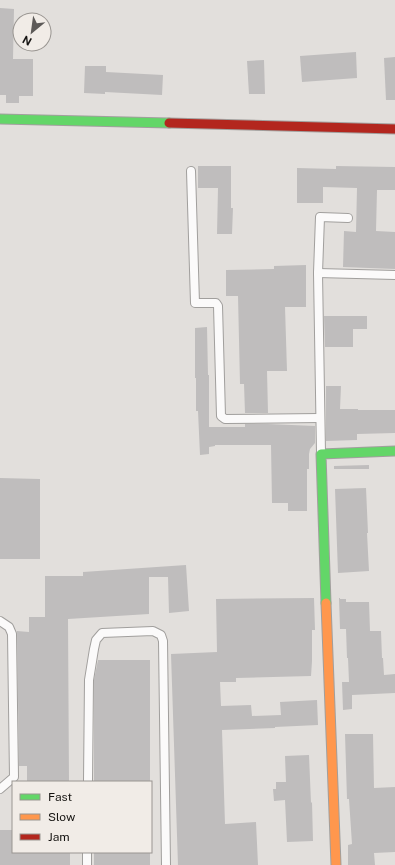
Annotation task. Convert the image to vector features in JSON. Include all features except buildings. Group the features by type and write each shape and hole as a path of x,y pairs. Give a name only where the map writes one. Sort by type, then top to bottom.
{"street":[{"path":"0,119 395,129"},
{"path":"336,865 321,454 395,451"}],"lane":[{"path":"191,171 195,303 216,303 218,306 221,416 225,419 320,418"},
{"path":"321,454 318,273 320,218 348,218"},
{"path":"318,273 395,275"},
{"path":"0,621 9,627 12,634 14,777 0,789"},
{"path":"88,781 89,680 96,640 102,633 153,631 161,635 163,641 166,865"},
{"path":"87,853 87,865"}],"traffic: fast":[{"path":"0,119 169,123"},
{"path":"326,603 321,454 395,451"}],"traffic: slow":[{"path":"326,603 336,865"}],"traffic: jam":[{"path":"169,123 395,129"}]}
